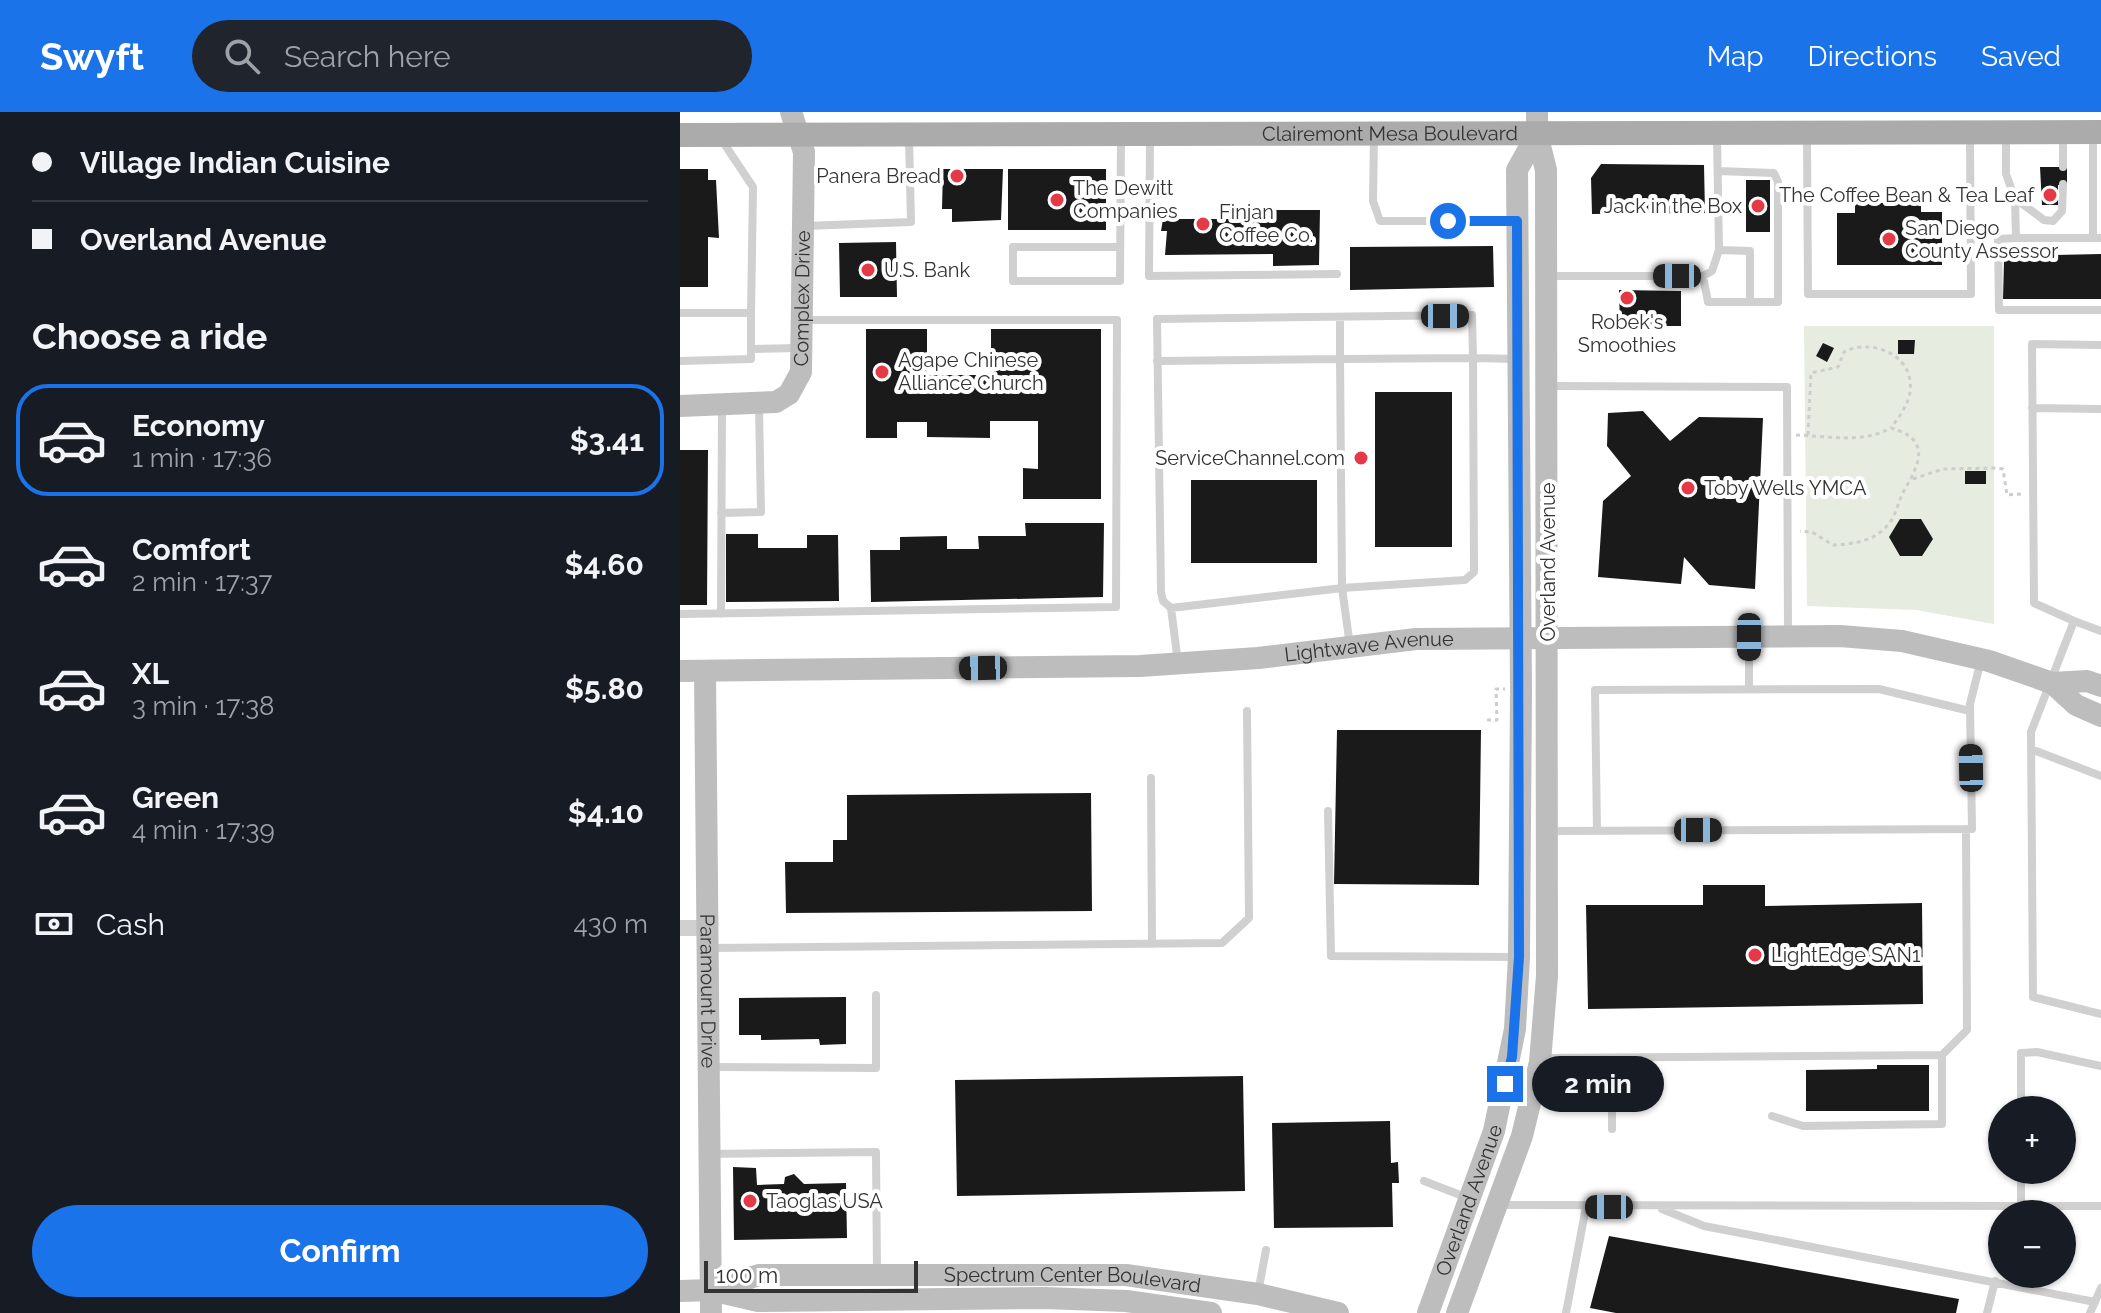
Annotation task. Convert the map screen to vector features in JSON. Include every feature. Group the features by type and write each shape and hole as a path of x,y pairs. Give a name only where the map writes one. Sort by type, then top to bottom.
{"main road":[{"name":"Clairemont Mesa Boulevard","path":"680,135 1374,134 1537,123 1717,133 2097,132"}],"street":[{"name":"Complex Drive","path":"680,406 776,402 789,394 801,372 804,152 791,112"},
{"name":"Overland Avenue","path":"1428,1313 1494,1131 1512,1057 1519,957 1521,689 1517,170 1537,123"},
{"name":"Overland Avenue","path":"1457,1313 1522,1136 1540,1058 1547,976 1546,170 1537,123"},
{"name":"Lightwave Avenue","path":"680,671 1178,664 1416,639 1788,636 1902,641 1981,659 2052,683 2087,681 2101,686"},
{"name":"Paramount Drive","path":"705,671 711,1302"},
{"name":"Lightwave Avenue","path":"2052,683 2076,705 2101,716"},
{"path":"680,928 707,938"},
{"name":"Spectrum Center Boulevard","path":"711,1302 759,1275 1126,1275 1258,1294 1338,1313"},
{"name":"Spectrum Center Boulevard","path":"680,1291 711,1302 758,1301 830,1307 1126,1301 1169,1310 1211,1313"}],"lane":[{"path":"1807,132 1808,294 1971,294 1970,132"},
{"path":"2006,132 2006,174 2015,199 2016,238"},
{"path":"2063,132 2063,167"},
{"path":"2097,132 2097,238 1998,239 1999,310 2101,310"},
{"path":"1547,276 1703,276 1718,262 1717,133"},
{"path":"1120,247 1013,247 1013,281 1120,281 1121,134"},
{"path":"1150,134 1149,276 1337,274"},
{"path":"1374,134 1373,201 1380,221 1517,221"},
{"path":"680,361 751,359 753,187 718,135"},
{"path":"804,226 911,222 909,137"},
{"path":"1703,276 1708,302 1778,302 1778,182 1774,173 1760,170 1718,171"},
{"path":"2015,199 2044,220 2053,221 2062,211 2063,184"},
{"path":"1719,250 1750,251 1750,302"},
{"path":"680,313 751,313"},
{"path":"1171,608 1342,588 1465,580 1474,572 1472,315 1157,319 1161,592 1163,601 1171,608 1178,664"},
{"path":"1340,317 1342,588 1350,647"},
{"path":"680,614 1116,607 1117,320 802,320"},
{"path":"2101,345 2032,344 2031,494 2034,603 2101,631"},
{"path":"751,349 801,348"},
{"path":"1157,361 1517,359"},
{"path":"1546,386 1787,387 1788,636"},
{"path":"721,513 761,512 759,405"},
{"path":"721,614 722,406"},
{"path":"2032,408 2101,409"},
{"path":"2074,621 2031,732 2033,997 2101,1014"},
{"path":"1749,637 1749,689"},
{"path":"1547,831 1972,829 1970,711 1981,659"},
{"path":"1597,831 1595,690 1879,689 1970,711"},
{"path":"707,938 1222,943 1249,918 1247,711"},
{"path":"2031,749 2101,776"},
{"path":"1151,778 1152,944"},
{"path":"1328,811 1331,956 1519,957"},
{"path":"1540,1058 1942,1055 1967,1030 1966,829"},
{"path":"709,1067 876,1068 876,995"},
{"path":"2021,1096 2021,1053 2037,1052 2101,1066"},
{"path":"1772,1116 1803,1126 1942,1124 1942,1055"},
{"path":"1612,1058 1612,1129"},
{"path":"709,1154 876,1152 877,1275"},
{"path":"1424,1181 1469,1198"},
{"path":"1496,1205 1988,1206"},
{"path":"2076,1206 2101,1206"},
{"path":"1566,1313 1586,1207"},
{"path":"1656,1207 1704,1226 1988,1280"},
{"path":"1258,1294 1266,1250"},
{"path":"1987,1313 1993,1288"},
{"path":"2028,1288 2095,1302"},
{"path":"2090,1313 2101,1288"}],"path":[{"path":"1788,435 1877,436 1891,428 1905,409 1910,393 1906,368 1888,352 1851,348 1844,352 1838,367 1811,373 1808,435"},
{"path":"1788,530 1812,532 1833,545 1872,538 1895,515 1920,460 1917,443 1907,433 1891,428"},
{"path":"1913,479 1943,469 2003,469 2007,495 2031,494"},
{"path":"1487,720 1497,720 1496,689 1521,689"}],"shaded area":[{"path":"1804,326 1994,326 1994,624 1916,610 1807,606"}],"building":[{"path":"1601,164 1704,165 1705,213 1592,214 1591,178"},
{"name":"The Coffee Bean & Tea Leaf","path":"2040,167 2067,167 2067,184 2058,185 2058,205 2042,205"},
{"path":"680,169 708,169 708,180 716,180 719,238 708,237 708,287 680,287"},
{"path":"943,169 1003,169 1001,220 952,222 952,209 942,209"},
{"name":"The Dewitt Companies","path":"1008,169 1106,169 1106,230 1008,230"},
{"name":"Jack in the Box","path":"1746,180 1770,180 1770,232 1746,232"},
{"name":"San Diego County Assessor","path":"1855,203 1921,203 1921,212 1942,212 1942,265 1837,265 1837,213 1855,213"},
{"path":"1262,210 1320,210 1319,265 1273,266 1273,254 1165,255 1167,231 1161,231 1163,219 1263,219"},
{"name":"U.S. Bank","path":"896,242 897,297 840,297 839,243"},
{"path":"1493,246 1494,287 1350,290 1350,247"},
{"path":"2101,254 2101,299 2003,299 2004,261 2009,256"},
{"path":"1619,290 1681,291 1681,326 1620,326"},
{"path":"866,329 927,329 927,375 991,375 991,329 1101,329 1101,499 1023,499 1023,468 1038,469 1038,421 990,421 990,438 927,437 927,422 897,422 897,438 866,438"},
{"path":"1898,340 1915,340 1914,354 1898,354"},
{"path":"1823,343 1834,348 1827,362 1816,356"},
{"path":"1375,392 1452,392 1452,547 1375,547"},
{"name":"Toby Wells YMCA","path":"1643,411 1670,441 1699,417 1763,418 1755,589 1709,585 1684,557 1681,584 1598,577 1603,501 1631,476 1607,446 1608,413"},
{"path":"680,450 708,450 707,605 680,605"},
{"path":"1965,471 1986,471 1986,484 1965,484"},
{"path":"1191,480 1317,480 1317,563 1191,563"},
{"path":"1900,519 1921,519 1933,539 1922,556 1900,556 1889,537"},
{"path":"1025,523 1104,523 1103,597 871,602 870,550 900,550 900,537 947,536 947,549 979,549 978,536 1026,536"},
{"path":"726,534 758,534 758,548 807,548 807,535 838,535 839,601 726,602"},
{"path":"1337,730 1481,730 1479,885 1334,884"},
{"path":"1091,793 1092,911 786,913 785,862 833,862 833,840 847,840 847,795"},
{"name":"LightEdge SAN1","path":"1703,885 1765,885 1765,906 1922,903 1923,1004 1588,1009 1586,905 1703,905"},
{"path":"846,997 846,1044 820,1045 819,1039 761,1040 761,1035 739,1035 739,998"},
{"path":"1877,1065 1929,1065 1929,1111 1806,1111 1806,1070 1877,1069"},
{"path":"1243,1076 1245,1191 957,1196 955,1080"},
{"path":"1390,1121 1391,1163 1398,1162 1399,1183 1392,1183 1393,1227 1274,1228 1272,1123"},
{"path":"733,1167 756,1168 757,1185 784,1184 785,1177 794,1174 804,1184 846,1183 847,1238 734,1240"},
{"path":"1609,1236 1959,1299 1956,1313 1616,1313 1590,1308"}],"place":[{"name":"Panera Bread","path":"957,176"},
{"name":"The Coffee Bean & Tea Leaf","path":"2050,195"},
{"name":"The Dewitt Companies","path":"1057,200"},
{"name":"Jack in the Box","path":"1758,206"},
{"name":"Finjan Coffee Co.","path":"1203,224"},
{"name":"San Diego County Assessor","path":"1889,239"},
{"name":"U.S. Bank","path":"868,270"},
{"name":"Robek's Smoothies","path":"1627,298"},
{"name":"Agape Chinese Alliance Church","path":"882,372"},
{"name":"ServiceChannel.com","path":"1361,458"},
{"name":"Toby Wells YMCA","path":"1688,488"},
{"name":"LightEdge SAN1","path":"1755,955"},
{"name":"Taoglas USA","path":"750,1201"}],"route":[{"path":"1448,221 1517,221 1521,622 1519,975 1512,1057 1505,1084"}]}
